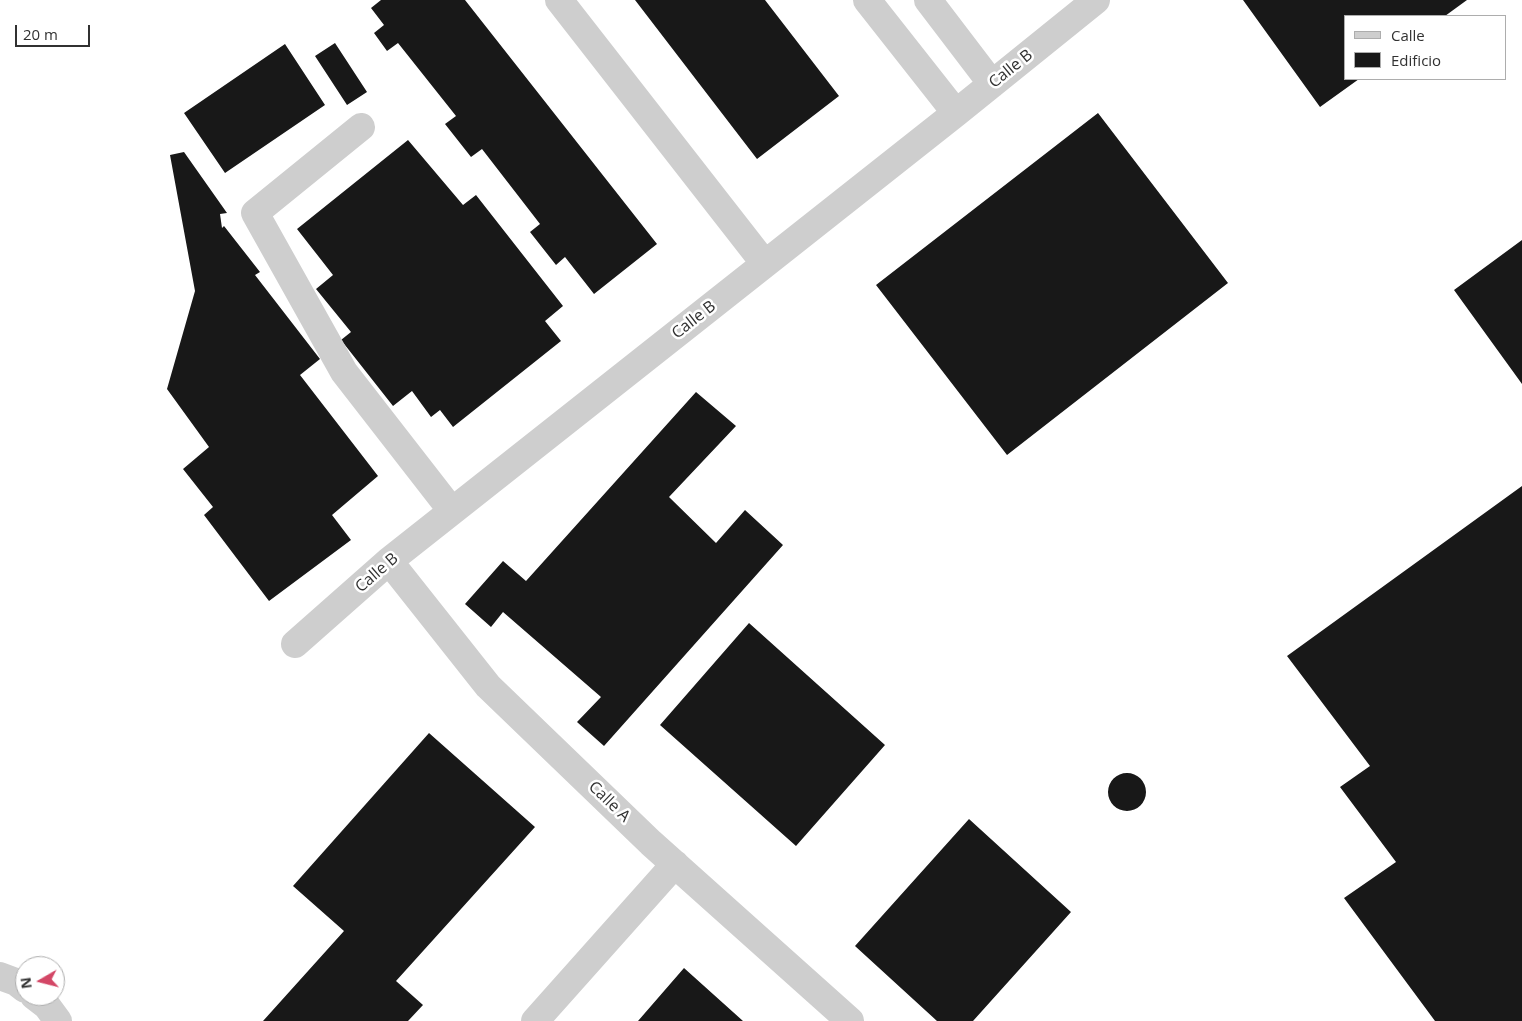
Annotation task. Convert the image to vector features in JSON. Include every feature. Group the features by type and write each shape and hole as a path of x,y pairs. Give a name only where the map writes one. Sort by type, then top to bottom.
{"street":[{"path":"560,0 765,264"},
{"path":"867,0 956,113"},
{"path":"928,0 992,84"},
{"name":"Calle B","path":"295,644 389,561 1096,0"},
{"path":"361,127 255,213 344,372 452,511"},
{"name":"Calle A","path":"389,561 488,686 651,843 850,1021"},
{"path":"535,1021 675,864"},
{"path":"0,976 15,982"},
{"path":"47,1006 58,1021"}],"building":[{"path":"381,0 465,0 657,244 594,294 565,257 556,265 530,232 540,224 482,149 471,157 445,124 456,116 398,43 387,51 374,33 384,25 371,8"},
{"path":"635,0 765,0 839,96 757,159"},
{"path":"1243,0 1467,0 1446,15 1344,15 1344,80 1358,80 1320,107"},
{"path":"335,43 367,92 347,105 315,56"},
{"path":"285,44 325,105 225,173 184,113"},
{"path":"1098,113 1228,283 1007,455 876,285"},
{"path":"408,140 463,205 476,195 563,306 545,321 561,341 453,427 440,410 431,417 412,391 393,406 341,340 351,332 316,289 333,275 297,229"},
{"path":"184,152 227,213 220,214 222,228 224,226 260,272 255,275 320,359 300,375 378,476 332,515 351,540 269,601 204,515 213,507 183,469 209,447 167,389 195,291 170,155"},
{"path":"1522,240 1522,384 1454,290"},
{"path":"696,392 736,426 669,497 716,543 745,510 783,545 604,746 577,722 601,697 503,612 491,627 465,604 503,561 526,581"},
{"path":"1522,486 1522,1021 1435,1021 1344,898 1396,862 1340,787 1370,766 1287,656"},
{"path":"749,623 885,745 796,846 660,725"},
{"path":"429,733 535,827 396,981 423,1005 408,1021 263,1021 344,931 293,886"},
{"path":"1127,773 1140,779 1146,792 1140,805 1127,811 1114,805 1108,792 1114,779"},
{"path":"969,819 1071,912 973,1021 937,1021 855,946"},
{"path":"684,968 743,1021 638,1021"}]}
